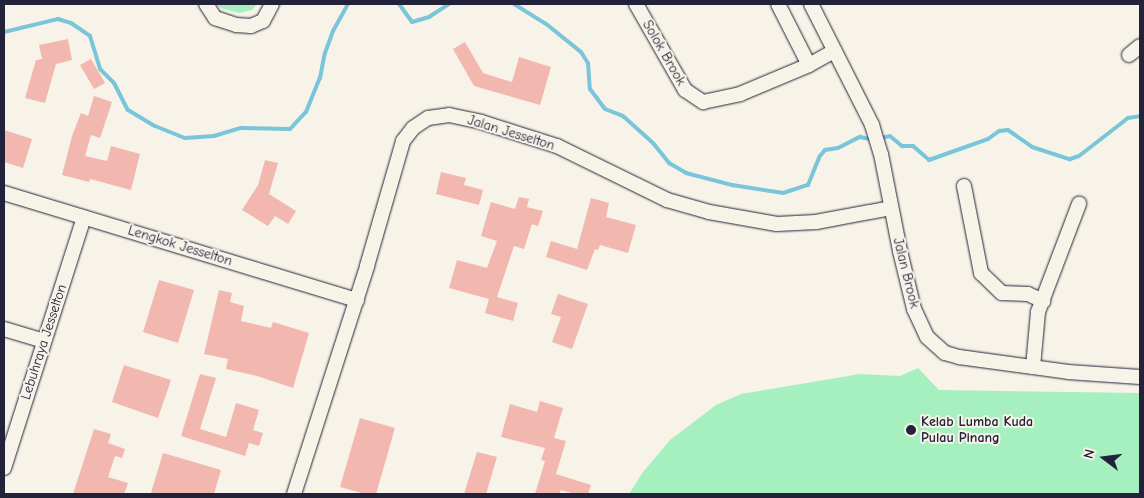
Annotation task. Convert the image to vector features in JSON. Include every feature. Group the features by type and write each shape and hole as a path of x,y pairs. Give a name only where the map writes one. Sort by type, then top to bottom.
{"street":[{"path":"206,4 215,18 236,25 251,26 263,21 272,4"},
{"name":"Solok Brook","path":"636,4 685,90 703,102 740,94 809,65 834,51"},
{"path":"778,4 809,65"},
{"name":"Jalan Brook","path":"811,4 872,125 881,154 914,309 927,337 945,353 1072,373 1140,377"},
{"name":"Jalan Jesselton","path":"294,494 356,300 403,142 413,128 428,118 449,115 481,122 557,146 667,200 727,215 777,224 816,222 891,208"},
{"path":"964,186 981,273 1002,293 1028,294 1042,301"},
{"name":"Lengkok Jesselton","path":"4,193 356,300"},
{"path":"1033,367 1035,331 1042,301 1078,204"},
{"name":"Lebuhraya Jesselton","path":"4,468 84,216"},
{"path":"4,329 44,341"}],"green space":[{"path":"216,4 257,4 252,10 239,13 221,8"},
{"name":"Kelab Lumba Kuda Pulau Pinang","path":"918,368 939,390 1140,393 1140,494 629,494 643,472 670,440 716,405 741,394 860,374 900,376"}],"building":[{"path":"68,39 72,60 56,64 45,103 25,98 36,60 42,59 39,45"},
{"path":"465,42 483,73 512,82 519,57 551,67 540,105 474,86 453,49"},
{"path":"91,59 105,83 94,89 80,65"},
{"path":"94,96 112,102 100,138 91,135 85,156 107,161 111,146 140,154 131,190 90,179 89,182 62,175 72,136 81,113 88,116"},
{"path":"4,130 32,139 23,168 4,162"},
{"path":"265,160 278,163 269,194 296,211 288,224 275,216 268,226 242,210 258,185"},
{"path":"441,172 466,178 464,185 483,190 479,205 436,194"},
{"path":"519,197 529,199 527,207 543,211 538,226 532,224 524,249 514,246 497,297 518,303 513,321 485,313 489,299 449,288 457,260 487,268 497,241 481,236 491,202 515,209"},
{"path":"591,198 609,203 606,217 636,225 628,253 600,245 598,250 595,249 587,270 546,257 551,241 577,249"},
{"path":"159,280 194,290 178,343 143,332"},
{"path":"219,290 232,293 230,302 244,306 241,321 271,328 273,322 309,333 293,388 257,376 226,369 228,359 204,354"},
{"path":"558,294 588,304 572,349 552,342 561,317 551,314"},
{"path":"124,365 171,380 158,418 112,402"},
{"path":"200,374 216,378 200,429 226,437 236,403 259,410 253,430 263,433 259,446 249,443 245,456 181,436"},
{"path":"540,401 563,408 554,438 566,441 556,474 591,485 588,494 575,494 561,490 559,494 535,494 545,461 541,460 545,448 501,437 510,404 537,412"},
{"path":"360,418 395,428 376,494 365,494 340,487"},
{"path":"94,429 111,434 108,443 125,449 122,458 115,456 108,477 128,483 124,494 73,494"},
{"path":"477,452 497,457 486,494 464,494"},
{"path":"163,453 221,470 214,494 151,493"}],"waterway":[{"path":"4,32 58,19 71,23 90,36 100,69 114,83 128,110 155,126 185,138 214,136 241,128 290,129 306,112 320,78 325,53 333,31 348,4"},
{"path":"399,4 412,22 429,17 449,4"},
{"path":"514,4 545,23 581,52 588,63 590,89 605,109 623,116 653,143 669,163 686,173 732,185 783,193 808,185 820,156 825,150 838,148 860,137 874,140"},
{"path":"880,138 890,136 902,146 913,146 929,160 988,139 999,131 1008,130 1032,147 1070,159 1079,156 1128,118 1140,116"}],"place":[{"name":"Kelab Lumba Kuda Pulau Pinang","path":"911,430"}]}
